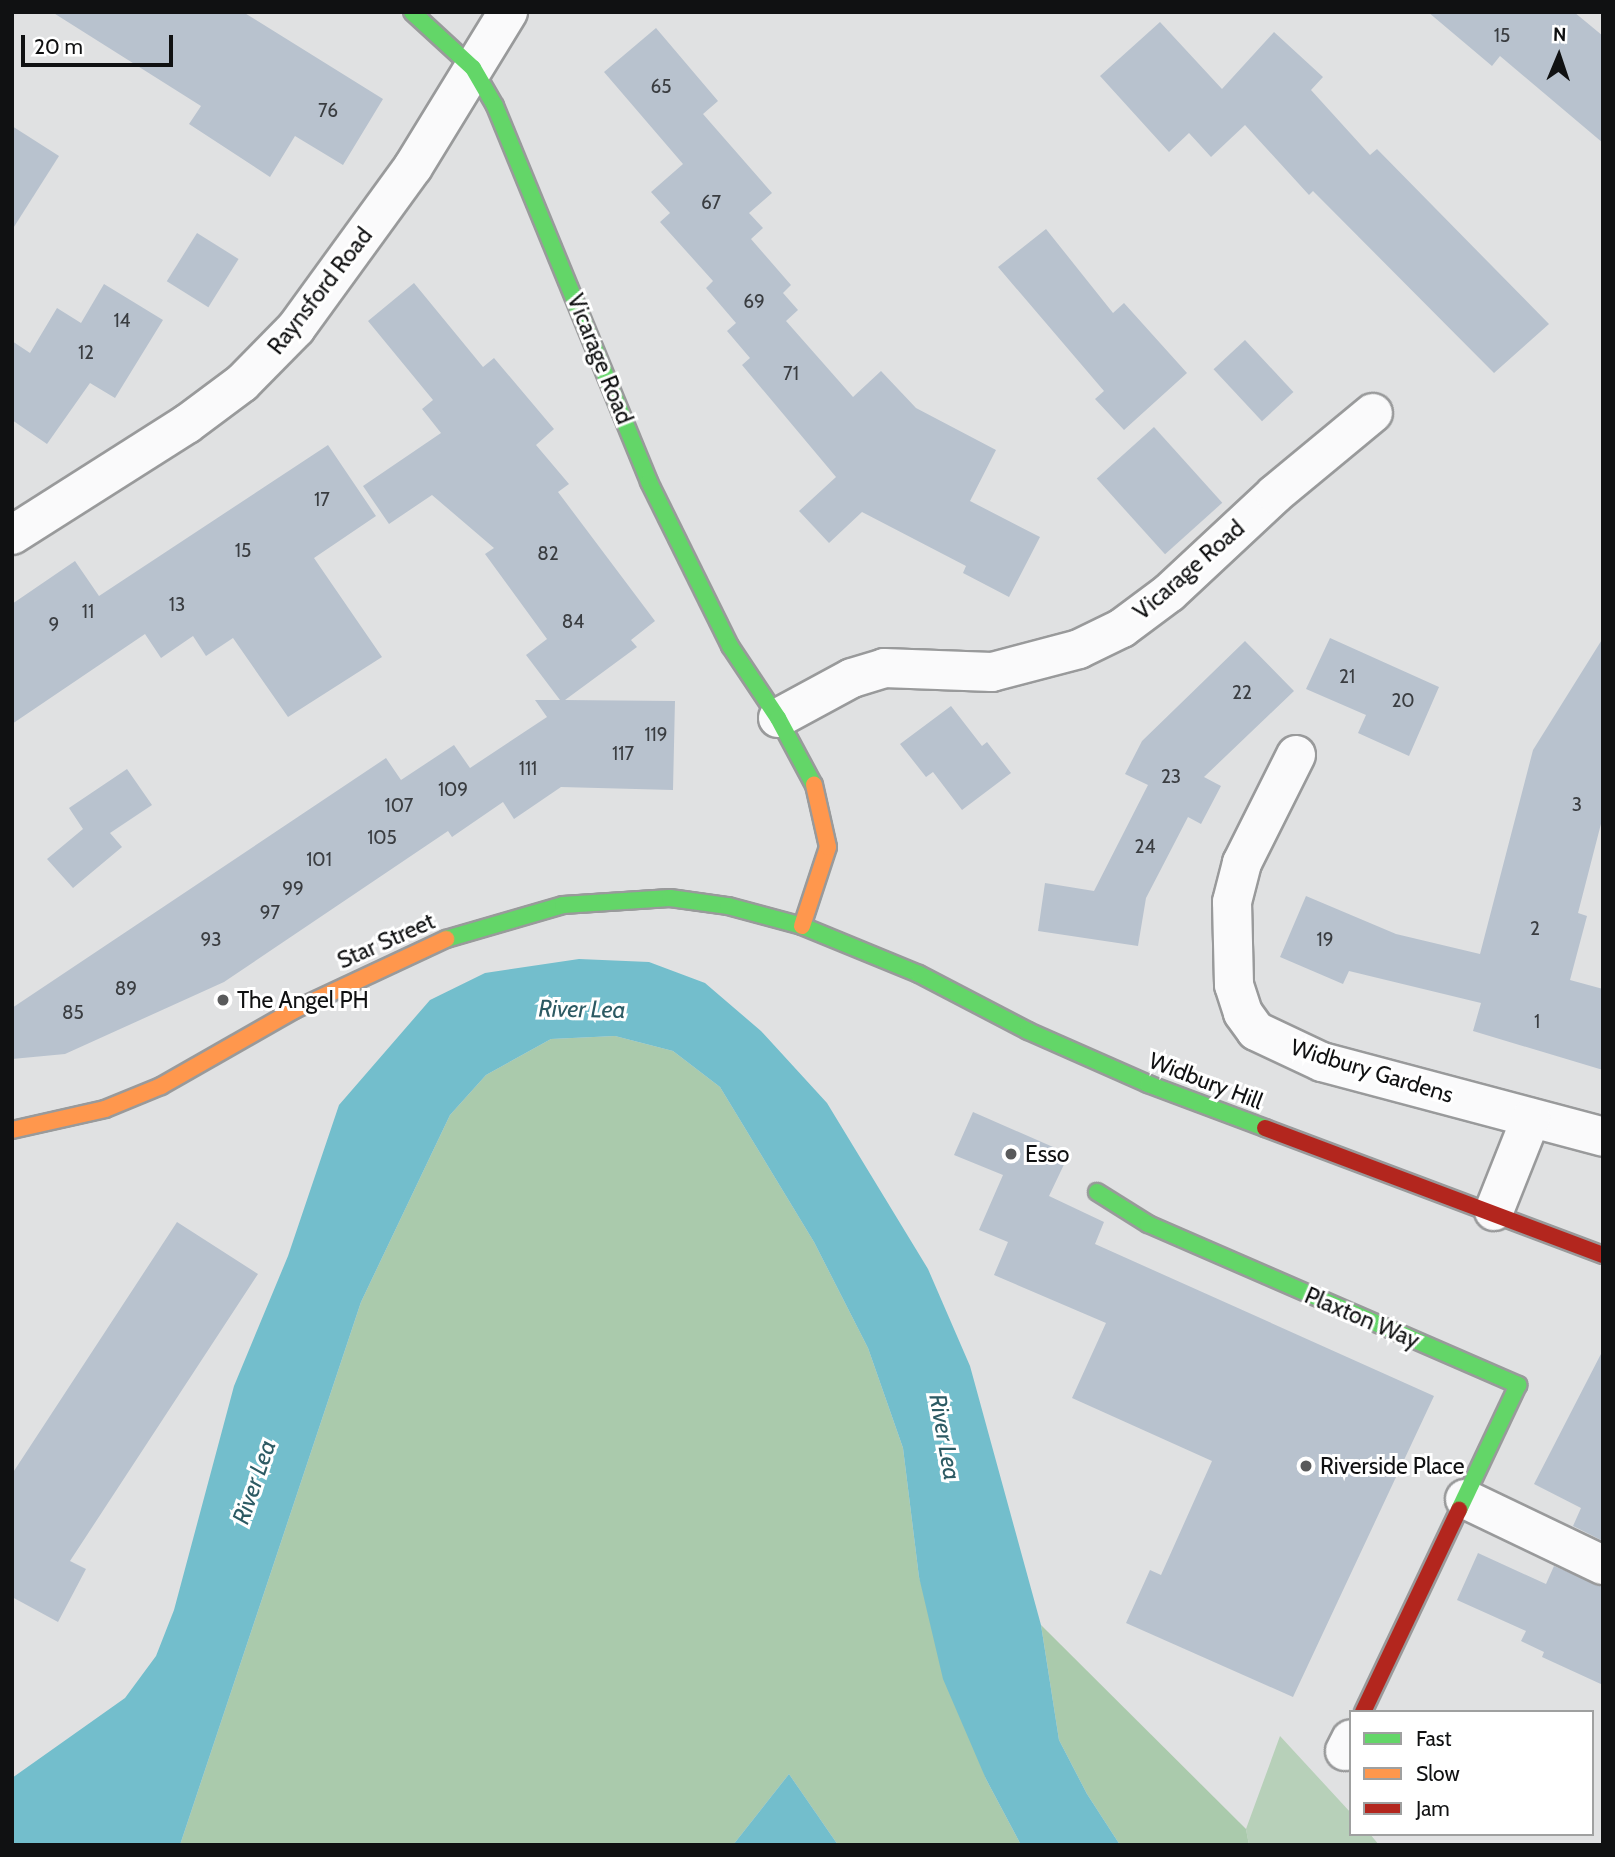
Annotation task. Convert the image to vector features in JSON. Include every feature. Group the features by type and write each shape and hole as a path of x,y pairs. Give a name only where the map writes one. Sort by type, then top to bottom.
{"street":[{"name":"Vicarage Road","path":"412,12 473,68 516,151 649,482 730,646 778,718 817,790 826,820 826,865 803,926"},
{"name":"Raynsford Road","path":"12,535 242,383 296,328 413,167 508,12"},
{"name":"Vicarage Road","path":"778,718 852,678 884,668 992,672 1079,649 1111,633 1169,593 1275,494 1373,413"},
{"name":"Widbury Gardens","path":"1296,755 1242,863 1233,902 1234,985 1243,1013 1256,1031 1322,1062 1603,1137"},
{"name":"Star Street","path":"12,1130 105,1109 160,1086 371,970 445,939 563,905 670,898 728,906 803,926"},
{"name":"Widbury Hill","path":"803,926 919,974 1028,1031 1148,1084 1494,1211 1603,1255"},
{"path":"1494,1211 1531,1118"},
{"name":"Plaxton Way","path":"1097,1192 1148,1224 1518,1385 1364,1710"},
{"path":"1465,1499 1603,1565"}],"green space":[{"path":"615,1036 673,1051 720,1087 814,1242 868,1348 903,1448 919,1577 986,1779 1021,1845 838,1845 789,1774 733,1845 180,1845 361,1302 450,1115 486,1075 551,1039"},
{"path":"1041,1625 1246,1829 1249,1845 1120,1845 1087,1794 1059,1740"},
{"path":"1280,1736 1349,1811 1349,1836 1372,1836 1379,1845 1249,1845 1246,1829"}],"water":[{"name":"River Lea","path":"579,959 649,962 705,983 761,1031 827,1103 928,1269 970,1366 1041,1625 1059,1740 1087,1794 1120,1845 1021,1845 986,1779 943,1679 919,1577 903,1448 868,1348 814,1242 720,1087 673,1051 615,1036 551,1039 486,1075 450,1115 361,1302 180,1845 12,1845 12,1778 125,1698 156,1656 174,1610 234,1386 288,1256 339,1105 430,1000 485,973"},
{"path":"789,1774 838,1845 733,1845"}],"building":[{"path":"52,12 243,12 383,99 343,165 295,136 270,177 189,124 201,106"},
{"path":"1428,12 1574,12 1603,36 1603,143 1500,56 1492,66"},
{"path":"1160,22 1222,89 1274,32 1323,77 1311,90 1370,155 1377,149 1549,324 1494,373 1313,191 1309,195 1245,125 1211,157 1189,133 1169,152 1100,76"},
{"path":"656,28 718,101 703,114 772,193 749,213 763,228 751,239 791,285 783,293 798,310 786,321 853,397 881,371 916,408 996,450 970,501 1040,537 1009,597 963,573 966,566 862,512 829,543 799,511 836,477 742,365 750,358 727,331 736,323 706,288 713,281 660,222 670,213 651,192 683,164 604,72"},
{"path":"12,126 59,156 12,230"},
{"path":"1046,229 1113,313 1124,303 1187,373 1124,430 1095,399 1104,391 998,267"},
{"path":"197,233 239,259 208,307 167,281"},
{"path":"414,283 483,367 494,358 554,429 536,445 569,484 558,492 655,621 631,640 637,647 565,700 675,701 673,790 561,787 514,819 503,802 452,837 448,831 224,982 65,1054 12,1059 12,1008 386,758 401,780 454,745 470,768 547,717 535,700 560,700 526,655 547,639 485,554 494,548 432,495 389,524 363,486 441,433 422,409 433,400 368,321"},
{"path":"104,284 163,320 115,398 90,383 47,444 12,420 12,341 30,353 57,308 81,323"},
{"path":"1245,340 1293,392 1262,421 1214,369"},
{"path":"1154,427 1222,503 1165,554 1097,479"},
{"path":"328,445 376,516 314,558 382,657 288,717 233,638 206,656 193,636 161,658 145,634 12,724 12,604 75,561 99,596"},
{"path":"1330,638 1439,687 1409,756 1358,733 1366,715 1306,689"},
{"path":"1603,638 1603,816 1578,913 1587,916 1570,980 1603,989 1603,1070 1473,1031 1481,1003 1349,971 1343,984 1280,957 1306,896 1396,934 1480,954 1533,750"},
{"path":"1245,641 1294,691 1204,777 1221,786 1201,824 1188,817 1146,898 1138,946 1038,931 1045,883 1094,891 1148,785 1125,774 1142,741"},
{"path":"951,706 982,746 987,742 1011,773 962,810 933,772 926,777 900,744"},
{"path":"127,769 152,805 110,833 122,847 73,888 47,859 83,829 69,808"},
{"name":"Riverside Place","path":"973,1112 1069,1154 1049,1196 1104,1222 1095,1244 1434,1396 1293,1697 1126,1623 1150,1570 1161,1575 1212,1461 1072,1398 1106,1323 994,1275 1008,1242 979,1230 1003,1175 954,1155"},
{"path":"177,1222 258,1274 70,1561 86,1569 58,1622 12,1597 12,1474"},
{"path":"1603,1350 1603,1541 1573,1526 1581,1508 1534,1484"},
{"path":"1478,1553 1546,1584 1554,1566 1603,1587 1603,1685 1542,1657 1544,1652 1521,1641 1526,1631 1457,1600"}],"traffic: fast":[{"path":"412,12 473,68 495,106 649,482 730,646 778,718 814,785"},
{"path":"446,939 563,905 670,898 728,906 802,926 919,974 1028,1031 1148,1084 1265,1128"},
{"path":"1097,1192 1148,1224 1518,1385 1459,1510"}],"traffic: slow":[{"path":"802,926 828,847 814,785"},
{"path":"12,1130 105,1109 161,1086 294,1010 446,939"}],"traffic: jam":[{"path":"1265,1128 1603,1255"},
{"path":"1364,1710 1459,1510"}],"place":[{"name":"The Angel PH","path":"223,1000"},
{"name":"Esso","path":"1011,1154"},
{"name":"Riverside Place","path":"1306,1466"}]}
